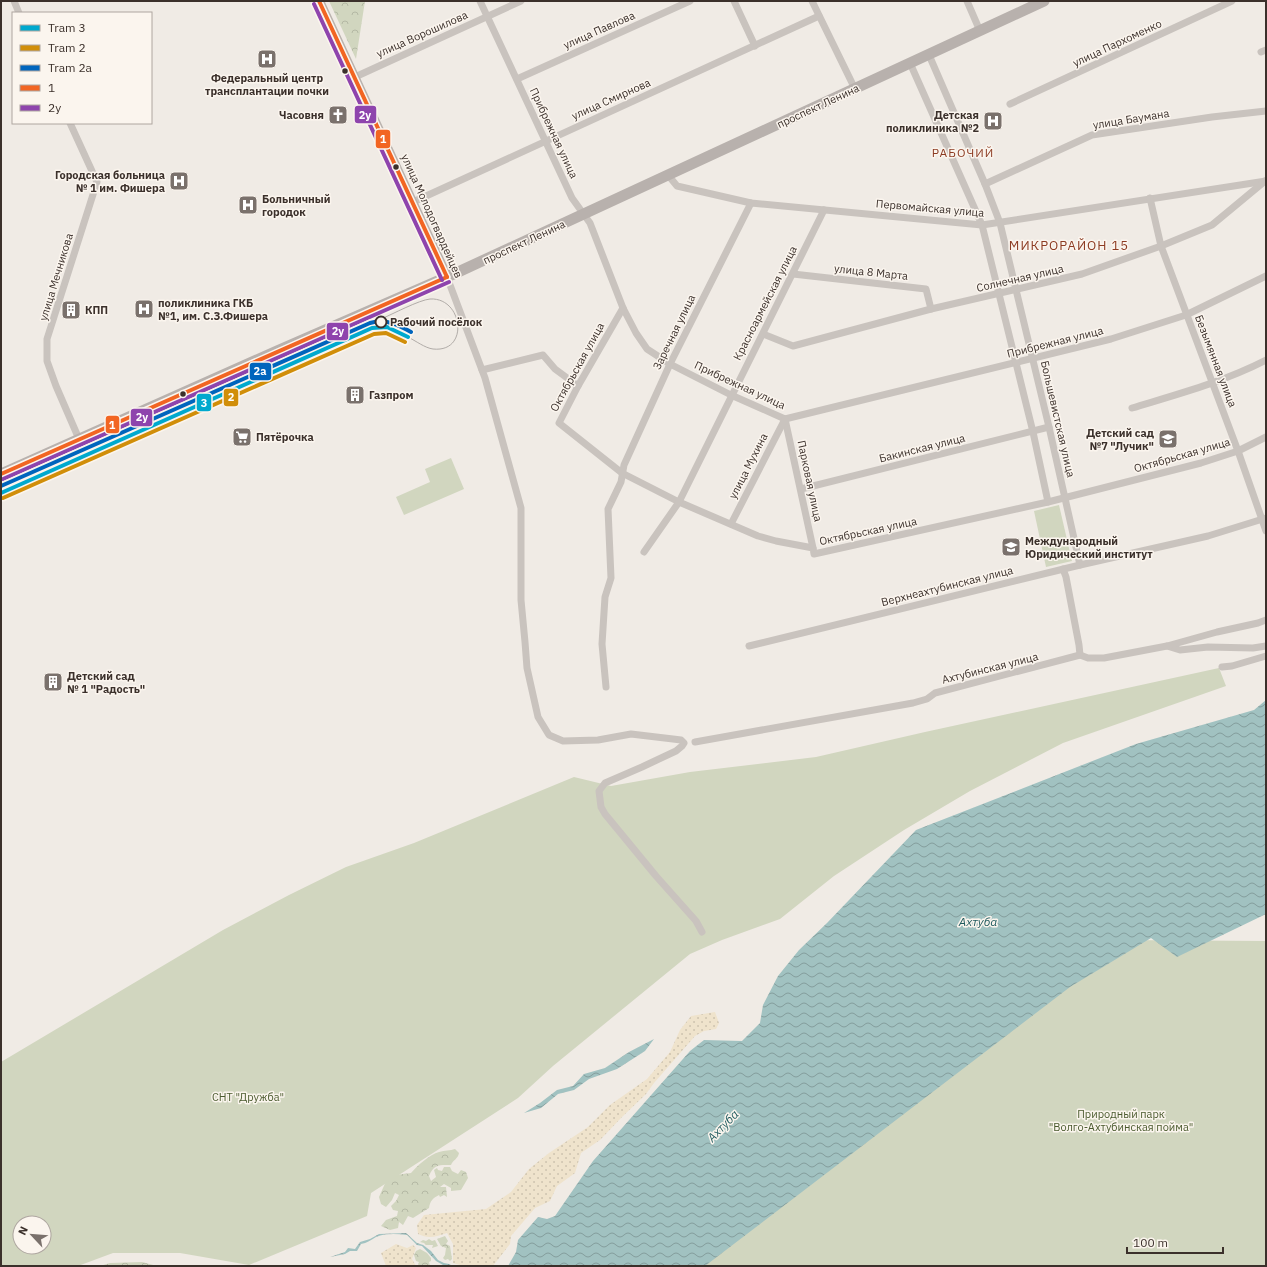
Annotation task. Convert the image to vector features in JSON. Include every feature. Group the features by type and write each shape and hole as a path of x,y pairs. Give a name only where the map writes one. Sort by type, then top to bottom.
{"main road":[{"name":"проспект Ленина","path":"1,474 447,277 1044,1"}],"street":[{"path":"14,1 19,12"},
{"name":"улица Молодогвардейцев","path":"319,1 447,277 485,378 521,508 521,600 527,668 538,717 549,735 562,741 598,740 631,734 681,740 684,743 676,751 605,783 599,791 601,807 605,814 656,876 696,921 702,932"},
{"name":"Прибрежная улица","path":"480,1 572,198 590,223 623,308 636,333 647,349 670,364 731,395 785,419 1016,364 1111,339 1186,315 1266,276"},
{"name":"улица Ворошилова","path":"354,77 521,1"},
{"name":"улица Павлова","path":"516,79 690,1"},
{"path":"734,1 755,46"},
{"path":"812,1 855,88"},
{"path":"967,1 980,31"},
{"name":"улица Пархоменко","path":"1010,104 1232,1"},
{"name":"улица Смирнова","path":"413,202 820,16"},
{"name":"Большевистская улица","path":"928,55 985,184 1000,223 1049,427 1080,565"},
{"path":"910,63 982,225 1033,432 1048,502"},
{"name":"улица Баумана","path":"985,184 1092,135 1212,117 1266,111"},
{"name":"улица Мечникова","path":"70,124 97,182 47,339 47,361 79,439"},
{"name":"Первомайская улица","path":"668,175 677,186 750,202 982,225 1266,181"},
{"name":"Солнечная улица","path":"763,334 793,346 931,309 1082,274 1161,246 1212,225 1266,181"},
{"name":"Безымянная улица","path":"1150,198 1161,246 1264,519 1266,531"},
{"name":"Заречная улица","path":"606,687 602,644 605,597 612,578 608,509 621,482 624,465 670,364 750,202"},
{"name":"Красноармейская улица","path":"644,552 679,502 824,210"},
{"name":"улица 8 Марта","path":"793,274 926,289 931,309"},
{"name":"Октябрьская улица","path":"623,308 578,386 559,423 622,473 679,502 758,536 813,548 814,554 1048,502 1201,463 1238,451 1266,438"},
{"path":"482,370 543,355 555,369 578,386"},
{"path":"1132,408 1212,384 1242,372 1266,360"},
{"name":"Парковая улица","path":"785,419 813,548"},
{"name":"улица Мухина","path":"731,524 785,419"},
{"name":"Бакинская улица","path":"801,489 1049,427"},
{"name":"Верхнеахтубинская улица","path":"749,646 1063,569 1208,536 1264,519"},
{"path":"1063,569 1066,577 1080,655"},
{"name":"Ахтубинская улица","path":"695,742 913,703 927,699 935,693 1080,655 1088,658 1104,658 1167,646 1266,620"},
{"path":"1167,646 1180,650 1208,647 1253,648 1266,646"},
{"path":"1222,667 1232,666 1266,656"}],"green space":[{"path":"329,1 365,1 356,59"},
{"path":"451,458 464,489 404,515 396,497 430,482 425,469"},
{"path":"1059,505 1072,561 1046,567 1034,511"},
{"name":"СНТ \"Дружба\"","path":"1219,668 1226,686 1063,743 970,791 904,830 834,876 780,919 722,940 690,954 553,1066 518,1098 371,1193 367,1216 249,1265 180,1253 113,1253 78,1266 1,1266 1,1062 223,930 289,895 346,867 414,843 574,777 611,786 690,772 816,757"},
{"name":"Природный парк \"Волго-Ахтубинская пойма\"","path":"1117,940 1266,941 1266,1266 692,1266"},
{"path":"455,1149 459,1153 458,1157 451,1165 435,1167 429,1176 431,1181 436,1177 434,1170 437,1168 438,1170 442,1171 444,1167 450,1167 452,1171 458,1174 461,1170 466,1172 468,1178 461,1190 451,1191 451,1188 444,1184 440,1187 446,1187 447,1197 444,1195 440,1197 439,1195 437,1196 431,1202 429,1208 413,1218 408,1216 403,1225 399,1222 398,1228 390,1230 381,1226 386,1220 397,1216 398,1211 393,1210 391,1206 399,1195 395,1193 392,1200 386,1207 381,1204 379,1197 387,1179 395,1175 411,1173 435,1153"},
{"path":"445,1236 448,1241 446,1244 450,1246 452,1259 450,1261 443,1258 446,1248 441,1246 437,1239"},
{"path":"429,1239 432,1241 435,1240 438,1246 432,1248 433,1245 426,1245 420,1242"},
{"path":"420,1249 427,1253 431,1258 431,1261 429,1262 430,1266 419,1266 419,1262 416,1261 414,1255 416,1251"},
{"path":"142,1262 157,1266 100,1266 110,1263"}],"sand":[{"path":"715,1012 719,1023 716,1029 704,1031 695,1036 646,1094 600,1140 581,1153 575,1173 557,1186 550,1201 535,1208 511,1236 510,1244 493,1266 463,1266 453,1263 453,1244 447,1233 432,1237 425,1237 418,1234 417,1225 424,1215 486,1209 511,1192 529,1169 549,1153 588,1127 610,1105 647,1079 670,1052 680,1030 691,1016"},
{"path":"396,1244 407,1248 413,1245 416,1248 412,1259 416,1266 386,1266 381,1253"}],"water":[{"name":"Ахтуба","path":"1266,700 1266,914 1177,957 1151,938 1070,987 705,1266 508,1266 516,1252 518,1240 538,1217 547,1219 555,1216 593,1161 690,1051 704,1040 742,1041 760,1023 763,1005 778,976 799,950 916,830 1136,744 1254,710"},
{"path":"654,1039 645,1051 617,1069 589,1079 574,1090 558,1094 541,1108 524,1113 557,1090 573,1086 584,1074 605,1068 629,1052"},
{"path":"406,1233 417,1243 423,1245 431,1251 438,1260 453,1266 443,1265 436,1261 422,1246 417,1245 407,1235 399,1234 388,1234 376,1237 361,1244 357,1251 350,1251 345,1254 330,1257 345,1252 348,1248 355,1249 360,1242 379,1234"}],"tram line":[{"path":"381,319 413,304 430,299 441,301 450,307 455,315 458,325 457,334 453,343 445,348 433,349 408,337"},
{"name":"2а","path":"1,486 370,323 391,323 411,332"},
{"name":"3","path":"1,493 372,328 387,327 408,337"},
{"name":"2","path":"3,498 374,334 386,333 405,342"}],"transit line":[{"name":"1","path":"319,1 447,277"},
{"name":"2у","path":"314,4 442,280"},
{"name":"1","path":"1,474 447,277"},
{"name":"2у","path":"3,479 449,282"}],"place":[{"name":"Федеральный центр трансплантации почки","path":"267,59"},
{"name":"Часовня","path":"338,115"},
{"name":"Детская поликлиника №2","path":"993,121"},
{"name":"Городская больница № 1 им. Фишера","path":"179,181"},
{"name":"Больничный городок","path":"248,205"},
{"name":"поликлиника ГКБ №1, им. С.З.Фишера","path":"144,309"},
{"name":"КПП","path":"71,310"},
{"name":"Рабочий посёлок","path":"381,322"},
{"name":"Газпром","path":"355,395"},
{"name":"Пятёрочка","path":"242,437"},
{"name":"Детский сад №7 \"Лучик\"","path":"1168,439"},
{"name":"Международный Юридический институт","path":"1011,547"},
{"name":"Детский сад № 1 \"Радость\"","path":"53,682"}],"district":[{"name":"РАБОЧИЙ","path":"963,153"},
{"name":"МИКРОРАЙОН 15","path":"1069,245"}]}
